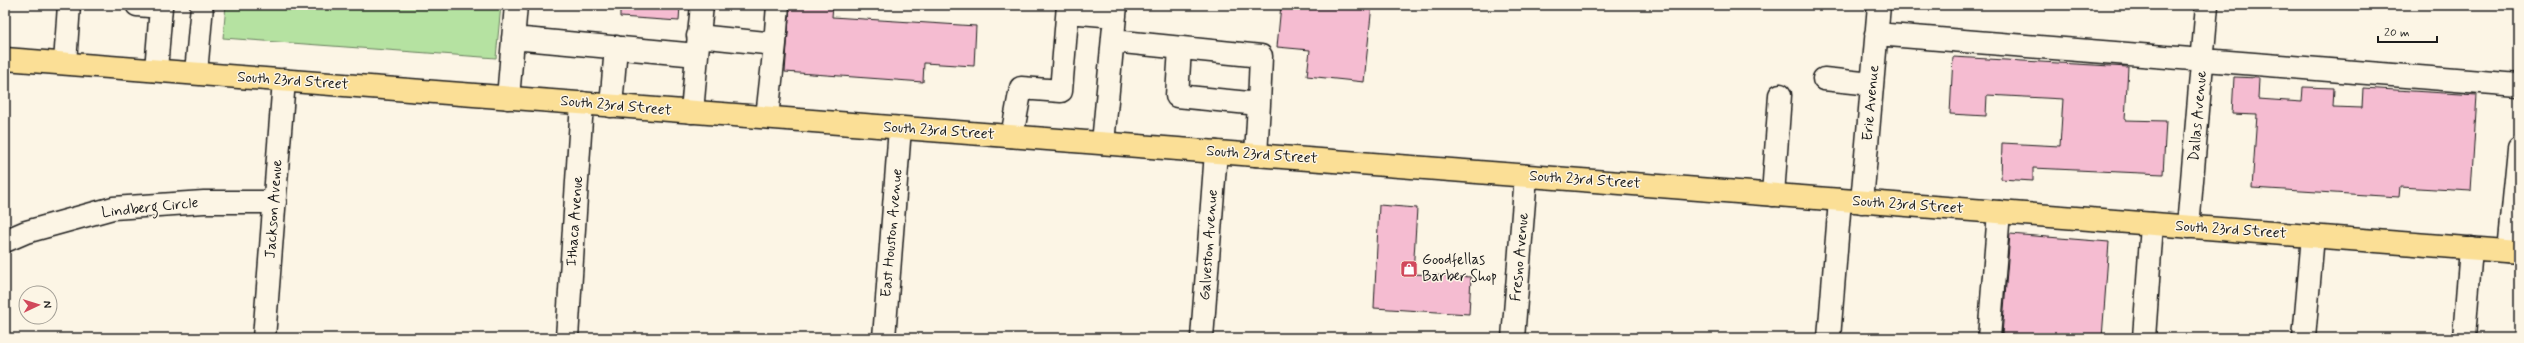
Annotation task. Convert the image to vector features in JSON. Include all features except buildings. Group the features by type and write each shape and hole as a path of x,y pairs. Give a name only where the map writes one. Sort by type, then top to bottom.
{"main road":[{"name":"South 23rd Street","path":"5,59 2514,252"}],"street":[{"path":"65,63 69,5"},
{"path":"137,5 161,7 156,70"},
{"path":"196,74 202,5"},
{"path":"508,98 516,5"},
{"path":"692,112 702,5"},
{"path":"767,118 778,5"},
{"name":"Erie Avenue","path":"1862,202 1879,5"},
{"name":"Dallas Avenue","path":"2188,227 2207,5"},
{"path":"1012,136 1021,88 1061,91 1068,9 1116,11 1104,143"},
{"path":"1876,34 2519,85"},
{"path":"513,38 616,47 775,44"},
{"path":"1113,40 1260,56 1256,155"},
{"path":"611,106 616,47"},
{"path":"1180,48 1178,96 1259,104"},
{"path":"1824,79 1872,84"},
{"name":"Jackson Avenue","path":"264,338 284,80"},
{"path":"1773,195 1780,95"},
{"name":"Ithaca Avenue","path":"567,338 582,103"},
{"name":"East Houston Avenue","path":"884,338 900,128"},
{"path":"2514,252 2519,148"},
{"name":"Galveston Avenue","path":"1202,338 1216,152"},
{"name":"Fresno Avenue","path":"1513,338 1526,176"},
{"path":"1829,338 1840,200"},
{"name":"Lindberg Circle","path":"5,241 26,232 113,208 204,202 275,202"},
{"path":"1989,338 1999,212"},
{"path":"2144,338 2152,224"},
{"path":"2304,338 2313,236"},
{"path":"2464,338 2471,248"}],"green space":[{"path":"226,5 501,5 496,58 223,38"}],"place":[{"name":"Goodfellas Barber Shop","path":"1409,269"}]}
